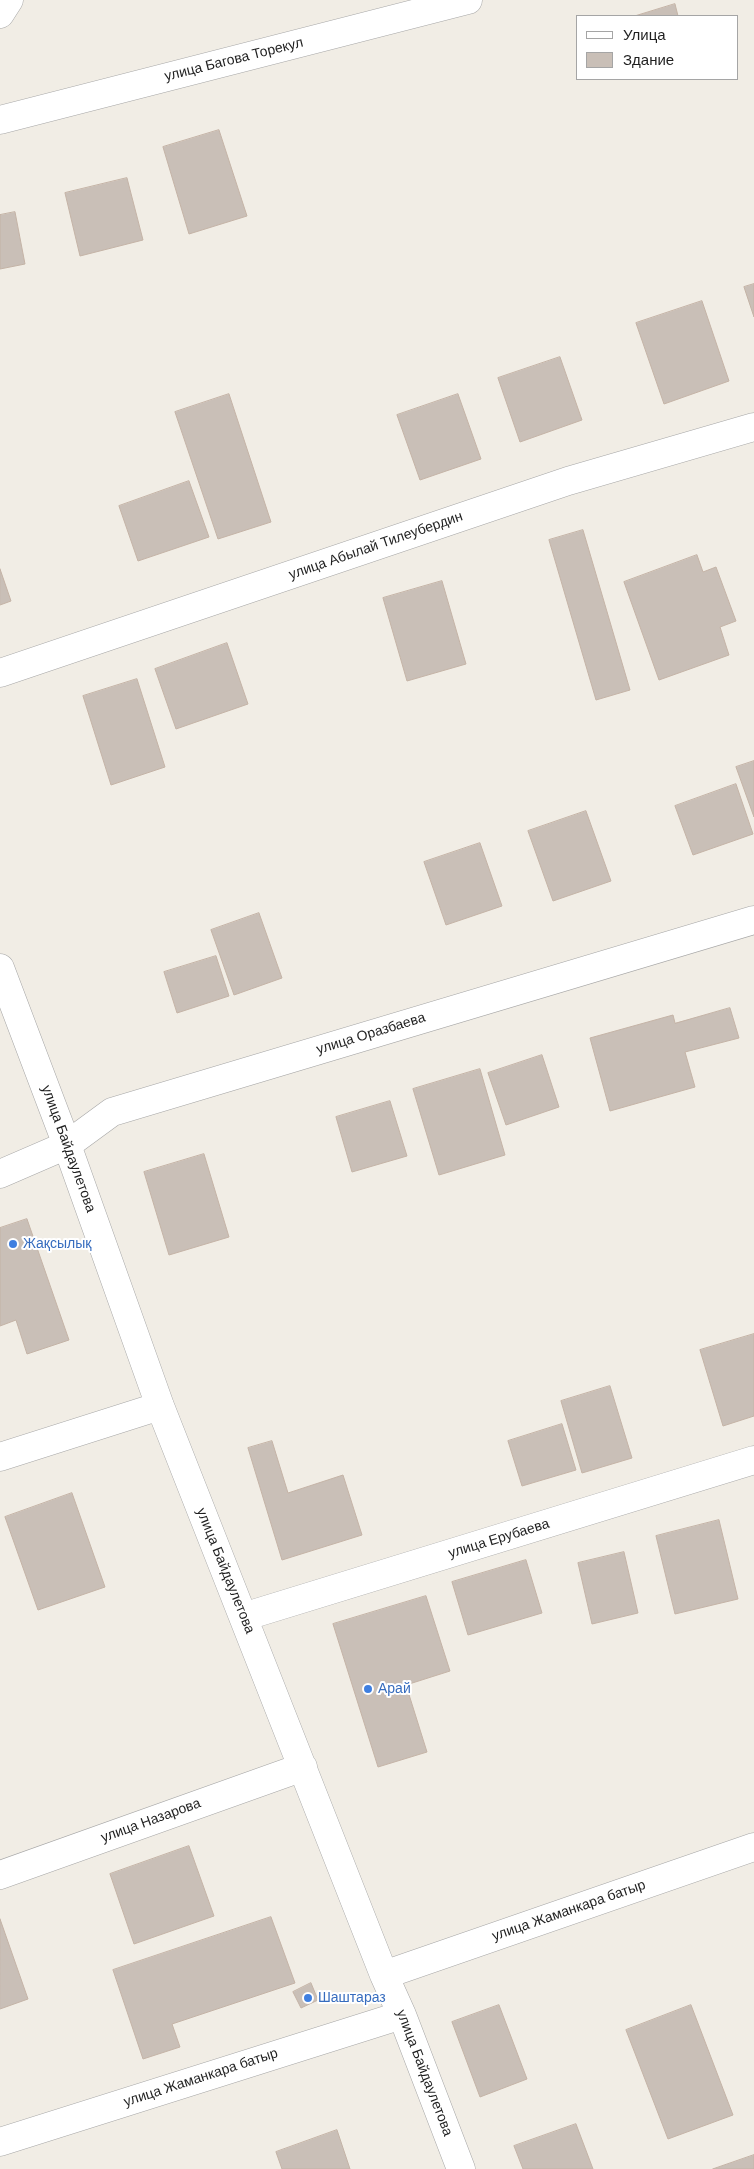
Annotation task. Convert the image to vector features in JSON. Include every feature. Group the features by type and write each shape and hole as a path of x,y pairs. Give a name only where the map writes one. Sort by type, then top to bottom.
{"street":[{"path":"0,14 9,0"},
{"name":"улица Багова Торекул","path":"0,120 468,0"},
{"name":"улица Абылай Тилеубердин","path":"0,673 568,481 754,426"},
{"name":"улица Оразбаева","path":"0,1174 67,1145 112,1112 754,920"},
{"name":"улица Байдаулетова","path":"0,968 67,1145 160,1406 384,1974 402,2015 461,2169"},
{"path":"0,1457 160,1406"},
{"name":"улица Ерубаева","path":"243,1618 754,1460"},
{"name":"улица Назарова","path":"0,1875 303,1767"},
{"name":"улица Жаманкара батыр","path":"384,1974 754,1847"},
{"name":"улица Жаманкара батыр","path":"0,2142 402,2015"}],"building":[{"path":"675,4 678,15 638,15"},
{"path":"219,130 247,216 189,234 163,147"},
{"path":"127,178 143,240 80,256 65,193"},
{"path":"15,212 25,264 0,269 0,215"},
{"path":"754,284 754,317 744,287"},
{"path":"702,301 729,381 664,404 636,323"},
{"path":"560,357 582,420 520,442 498,378"},
{"path":"229,394 271,522 218,539 175,412"},
{"path":"458,394 481,459 420,480 397,415"},
{"path":"189,481 209,537 138,561 119,506"},
{"path":"583,530 630,690 596,700 549,540"},
{"path":"697,555 703,572 716,567 736,621 720,627 729,655 659,680 624,582"},
{"path":"0,569 11,601 0,605"},
{"path":"442,581 466,664 407,681 383,598"},
{"path":"227,643 248,704 176,729 155,669"},
{"path":"137,679 165,767 111,785 83,696"},
{"path":"754,761 754,817 736,767"},
{"path":"736,784 753,834 693,855 675,806"},
{"path":"586,811 611,881 553,901 528,831"},
{"path":"480,843 502,906 446,925 424,862"},
{"path":"259,913 282,978 234,995 211,930"},
{"path":"216,956 229,996 177,1013 164,972"},
{"path":"730,1008 739,1038 685,1052 695,1087 610,1111 590,1038 673,1015 675,1023"},
{"path":"542,1055 559,1107 506,1125 488,1073"},
{"path":"480,1069 505,1155 439,1175 413,1089"},
{"path":"390,1101 407,1156 352,1172 336,1117"},
{"path":"204,1154 229,1237 169,1255 144,1172"},
{"path":"27,1219 69,1340 27,1354 16,1320 0,1326 0,1228"},
{"path":"754,1334 754,1416 723,1426 700,1350"},
{"path":"610,1386 632,1458 582,1473 561,1401"},
{"path":"562,1424 576,1470 522,1486 508,1441"},
{"path":"272,1441 288,1493 343,1475 362,1535 282,1560 248,1448"},
{"path":"72,1493 105,1587 38,1610 5,1517"},
{"path":"719,1520 738,1599 675,1614 656,1536"},
{"path":"624,1552 638,1613 592,1624 578,1563"},
{"path":"526,1560 542,1613 468,1635 452,1582"},
{"path":"426,1596 450,1671 406,1685 427,1752 378,1767 333,1624"},
{"path":"189,1846 214,1916 134,1944 110,1874"},
{"path":"271,1917 295,1983 172,2024 180,2047 143,2059 113,1970"},
{"path":"0,1919 28,1999 0,2009"},
{"path":"311,1983 318,2000 301,2008 293,1992"},
{"path":"499,2005 527,2079 480,2097 452,2022"},
{"path":"691,2005 733,2115 668,2139 626,2030"},
{"path":"576,2124 593,2169 523,2169 514,2146"},
{"path":"337,2130 350,2169 282,2169 276,2152"},
{"path":"754,2155 754,2169 713,2169"}],"place":[{"name":"Жақсылық","path":"13,1244"},
{"name":"Арай","path":"368,1689"},
{"name":"Шаштараз","path":"308,1998"}]}
